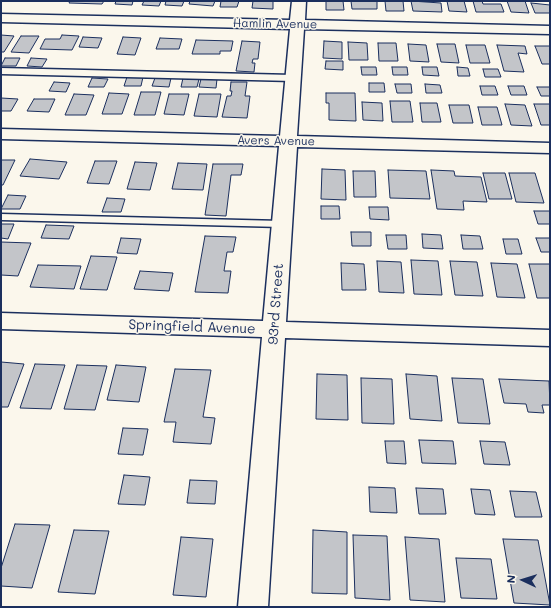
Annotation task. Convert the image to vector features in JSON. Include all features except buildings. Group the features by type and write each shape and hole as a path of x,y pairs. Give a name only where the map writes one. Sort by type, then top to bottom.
{"street":[{"name":"93rd Street","path":"253,607 298,1"},
{"name":"Hamlin Avenue","path":"1,18 550,30"},
{"name":"Avers Avenue","path":"1,134 550,148"},
{"name":"Springfield Avenue","path":"1,321 550,338"}],"lane":[{"path":"1,71 293,78"},
{"path":"1,217 282,224"}]}
